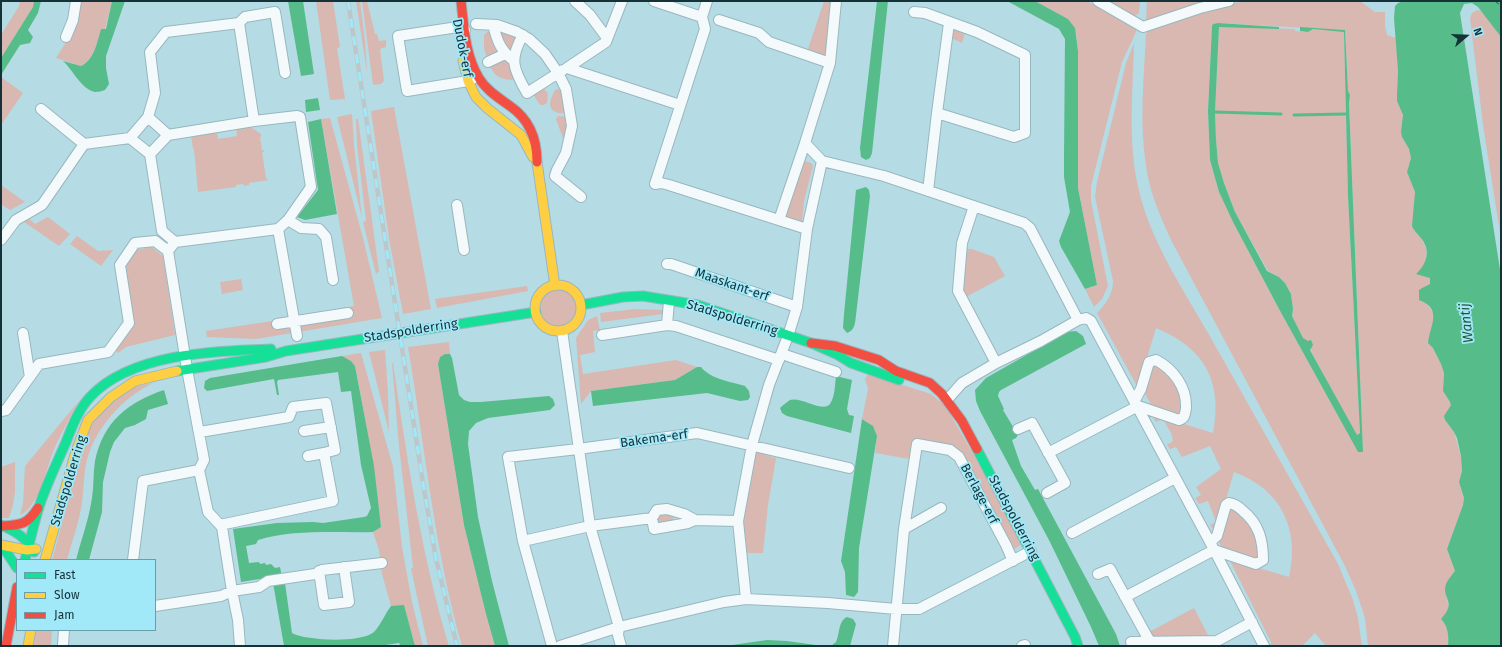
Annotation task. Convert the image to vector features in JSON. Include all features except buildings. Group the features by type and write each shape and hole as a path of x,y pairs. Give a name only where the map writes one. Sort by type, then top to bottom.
{"street":[{"path":"66,37 73,20 76,1"},
{"name":"Dudok-erf","path":"454,1 470,60 473,79 473,92 480,102 521,135 537,164"},
{"name":"Dudok-erf","path":"461,1 461,29"},
{"path":"575,1 590,15 608,38"},
{"path":"493,25 498,40 509,57 520,82 527,92 606,42 622,1"},
{"path":"654,1 680,5 702,17"},
{"path":"707,1 702,17 705,29 655,184 661,183 669,185 807,229"},
{"path":"779,220 830,63 836,1"},
{"path":"1098,1 1143,27 1200,8 1229,1"},
{"path":"41,109 84,144 130,138 148,117 155,93 150,52 166,32 239,23 244,18 276,12 285,73"},
{"path":"914,12 925,13 977,32 1025,55 1025,133 1014,137 937,113"},
{"path":"719,20 759,33 769,42 830,63"},
{"path":"239,23 254,121"},
{"path":"928,191 949,23"},
{"path":"476,24 493,25 523,35 562,70 680,105"},
{"path":"461,29 398,36 407,91 473,79"},
{"path":"488,62 509,57 523,35"},
{"path":"562,70 572,126 566,153 555,176 581,197"},
{"name":"Dudok-erf","path":"473,79 520,114 529,126 533,136 537,155 537,164 555,286"},
{"path":"150,154 168,135 254,121 297,116 302,120 311,187 288,220 278,229 176,242 168,251"},
{"path":"148,117 168,135"},
{"path":"130,138 150,154 162,231 176,242"},
{"path":"805,143 822,161 884,176 1024,223 1030,228 1082,319"},
{"path":"1,240 16,220 42,205 84,144"},
{"path":"746,599 738,521 752,445 769,385 798,307 807,229 822,161"},
{"path":"457,205 458,226 464,250"},
{"path":"974,206 962,243 958,291 996,364"},
{"path":"288,220 301,228 319,229 326,237 333,280"},
{"path":"278,229 297,336"},
{"path":"155,241 162,231"},
{"path":"1,411 6,410 39,364 108,352 129,323 120,265 135,243 155,241 168,251 184,355 200,432 204,460 199,470 208,512 222,527 238,620 240,646"},
{"name":"Maaskant-erf","path":"667,264 671,264 798,307"},
{"path":"555,286 562,286 572,290 579,298 581,305 580,316 577,322 572,327 562,331 552,330 544,326 539,320 536,312 537,303 541,294 547,289 555,286"},
{"name":"Stadspolderring","path":"581,305 623,297 642,296 698,305 811,343 835,346 879,360 896,371 930,383 945,397 962,421 1032,551 1075,637 1078,646"},
{"path":"667,325 669,301"},
{"name":"Stadspolderring","path":"45,559 76,451 88,420 111,397 135,381 187,369 266,357 286,351 536,312"},
{"path":"277,324 348,313"},
{"path":"945,397 962,383 1082,319 1091,321 1264,646"},
{"path":"602,335 667,325 676,326 836,372"},
{"path":"562,331 590,526 619,627 618,635 621,646"},
{"path":"23,333 30,377"},
{"name":"Stadspolderring","path":"2,525 18,525 27,522 34,515 40,505 77,416 90,397 111,380 136,368 184,355 222,351 266,349 286,351"},
{"path":"1048,453 1136,403 1149,362 1152,360 1156,360 1166,365 1179,382 1185,394 1185,415 1183,419 1179,420 1136,403"},
{"path":"200,432 289,417 293,407 326,403 335,450 308,456"},
{"path":"1018,429 1032,423 1065,483 1047,493"},
{"path":"304,431 331,427"},
{"name":"Bakema-erf","path":"552,646 523,541 508,457 697,433 849,468"},
{"name":"Berlage-erf","path":"893,646 904,529 917,444 950,450 959,458 1006,545 1013,561"},
{"path":"220,525 332,501 324,453"},
{"path":"133,559 143,481 199,470"},
{"path":"1072,533 1175,478"},
{"path":"1125,598 1212,546 1217,536 1226,504 1229,503 1235,504 1250,517 1256,525 1261,535 1263,560 1256,564 1212,546"},
{"name":"Stadspolderring","path":"25,559 30,548 40,505"},
{"path":"904,529 942,508"},
{"path":"697,520 668,509 657,510 652,518 654,529 697,520 738,521"},
{"path":"523,541 590,526 652,518"},
{"path":"2,525 12,530 30,548 34,559"},
{"path":"1,546 30,548 51,540"},
{"path":"1,546 16,566"},
{"path":"560,646 619,627 724,602 746,599 828,603 896,609 919,609 1032,551"},
{"path":"156,606 221,596 232,591 259,587 277,580 315,574 319,572 382,563"},
{"path":"319,572 324,605 349,602 344,568"},
{"path":"1098,574 1110,569 1150,642"},
{"path":"6,646 16,592"},
{"path":"1130,642 1217,641 1252,622"},
{"path":"28,646 31,631"},
{"path":"63,645 64,631"}],"shaded area":[{"path":"20,1 34,1 33,7 1,58 1,35 19,6"},
{"path":"80,1 112,1 105,29 101,29 92,55 81,66 56,58 71,34"},
{"path":"316,1 333,1 340,47 337,48 345,99 330,100"},
{"path":"356,1 360,1 367,72"},
{"path":"362,1 367,1 375,34 377,34 379,41 386,40 386,47 380,49 384,81 381,84 373,85"},
{"path":"824,1 833,1 827,55 819,56 807,52"},
{"path":"1035,1 1087,1 1136,28 1136,32 1122,62 1091,186 1091,201 1108,286 1102,299 1094,307 1085,289 1097,285 1078,188 1078,51 1076,34 1068,19"},
{"path":"1107,1 1140,1 1139,13 1133,17"},
{"path":"1147,1 1212,1 1147,22"},
{"path":"1245,1 1360,1 1375,12 1385,12 1387,35 1396,38 1398,71 1397,101 1403,115 1402,137 1409,149 1411,158 1407,172 1415,192 1414,230 1422,239 1426,248 1427,253 1425,264 1422,269 1430,278 1430,284 1424,287 1425,302 1434,313 1434,320 1428,343 1433,348 1444,373 1443,391 1451,405 1445,416 1445,420 1454,432 1461,457 1462,471 1459,482 1464,499 1447,549 1455,571 1445,590 1449,608 1447,613 1441,619 1448,631 1448,646 1368,646 1365,618 1356,591 1345,566 1171,240 1156,203 1147,175 1144,149 1143,100 1146,34 1148,30 1215,7","holes":["1218,23 1345,30 1348,91 1350,95 1349,102 1363,452 1358,452 1233,222 1219,192 1210,160 1208,111 1213,24"]},
{"path":"1477,10 1482,11 1501,37 1501,239 1483,125 1470,18 1472,13"},
{"path":"1219,26 1295,29 1295,31 1308,32 1313,29 1344,31 1348,196 1360,433 1356,435 1310,349 1313,345 1303,338 1292,316 1293,309 1291,294 1285,283 1279,277 1268,271 1235,212 1224,183 1218,164 1215,112"},
{"path":"955,29 965,33 962,43 951,38"},
{"path":"498,31 505,31 516,36 512,50 505,48"},
{"path":"487,32 491,32 499,52 487,58 484,48 484,35"},
{"path":"1134,43 1132,130 1134,165 1142,203 1149,224 1168,264 1338,564 1353,600 1358,618 1362,646 1326,646 1315,633 1302,646 1271,646 1271,642 1229,559 1289,577 1292,559 1292,543 1289,527 1283,513 1275,500 1264,489 1250,479 1234,472 1216,533 1210,525 1216,522 1208,501 1199,504 1195,498 1201,495 1196,487 1221,469 1210,446 1182,457 1176,447 1170,449 1167,445 1173,441 1171,433 1163,419 1156,422 1151,414 1213,433 1215,398 1207,369 1187,346 1173,336 1156,328 1138,388 1097,313 1103,306 1112,290 1113,281 1095,197 1097,182 1126,63"},
{"path":"505,58 510,63 515,76 512,80 498,77 490,66"},
{"path":"1,77 23,93 1,125"},
{"path":"537,88 545,90 548,93 547,103 543,105 540,105 533,94"},
{"path":"558,89 562,92 566,112 564,113 553,111 550,107 550,102 555,90"},
{"path":"394,107 431,309 403,314 389,238 371,111"},
{"path":"352,114 354,145 362,218 337,117"},
{"path":"558,116 566,117 564,141 556,119"},
{"path":"330,118 363,238 382,318 256,339 207,337 206,331 272,321 274,330 343,319 342,308 354,306 321,119"},
{"path":"356,119 358,119 379,271 376,274 363,222 366,221 357,144"},
{"path":"249,126 261,134 262,150 264,150 264,152 262,152 266,178 268,180 249,183 249,185 244,186 243,184 236,185 236,187 198,192 194,149 191,136 217,132 218,139 237,136 236,128"},
{"path":"802,160 811,163 813,166 804,201 802,221 800,222 785,217"},
{"path":"1,185 25,202 10,210 1,204"},
{"path":"48,217 70,234 59,246 24,222 29,219 35,224"},
{"path":"77,236 98,251 113,250 101,266 70,244"},
{"path":"152,247 163,256 175,335 126,347 118,353 115,349 133,322 125,269 136,250"},
{"path":"966,249 972,249 994,257 1005,276 966,297 962,288"},
{"path":"241,279 243,290 222,294 220,282"},
{"path":"527,286 528,291 437,308 435,299"},
{"path":"562,290 571,295 575,301 575,315 571,321 562,326 554,326 545,321 541,315 540,304 545,295 551,291"},
{"path":"636,309 664,310 663,314 601,322 600,313"},
{"path":"597,316 600,330 593,331 595,352 580,355 583,374 676,360 697,367 675,380 591,391 581,404 576,338 588,320"},
{"path":"449,342 450,354 445,354 440,357 438,364 464,525 495,646 462,646 452,609 437,535 408,347"},
{"path":"385,350 388,393 389,432 369,352"},
{"path":"361,353 393,467 402,547 412,602 423,646 415,646 404,606 391,606 382,574 379,550 373,532 381,527 363,406 355,366 351,361 342,356"},
{"path":"392,363 409,470 430,576 449,646 428,646 411,569 413,567 399,446"},
{"path":"1154,364 1168,375 1176,385 1180,397 1181,415 1154,410 1143,390 1150,366"},
{"path":"868,374 931,394 943,404 1024,543 1014,549 1010,544 962,455 912,446 910,459 875,453 876,433 868,422 862,419 868,389 865,379"},
{"path":"153,383 130,397 120,406 110,416 95,439 86,464 81,507 67,559 52,559 87,431 102,411 133,387"},
{"path":"78,402 55,447 37,495 27,511 20,515 23,503 25,466"},
{"path":"756,452 776,458 768,505 763,553 745,553 743,518"},
{"path":"15,462 15,492 13,505 9,518 1,518 1,467"},
{"path":"1229,508 1234,509 1243,516 1253,530 1258,545 1258,559 1224,552 1218,540"},
{"path":"666,511 673,516 674,524 656,527 655,519 659,512"},
{"path":"1194,608 1209,637 1153,639 1149,632"},
{"path":"36,631 52,631 51,646 34,646"}],"water":[{"path":"34,1 41,1 38,13 28,30 33,37 30,43 20,45 1,75 1,58 33,7"},
{"path":"112,1 125,1 106,56 106,68 109,84 105,90 95,92 81,83 63,61 81,66 89,60 101,29 106,29"},
{"path":"288,1 303,1 314,74 301,76"},
{"path":"877,1 888,1 872,153 870,158 866,160 861,157 860,148"},
{"path":"1007,1 1035,1 1068,19 1075,28 1078,51 1078,188 1097,285 1085,289 1059,241 1070,212 1064,177 1065,39 1059,29"},
{"name":"Wantij","path":"1404,1 1501,1 1501,37 1478,7 1472,3 1464,4 1460,13 1501,276 1501,646 1448,646 1448,631 1441,619 1446,613 1449,604 1445,589 1446,584 1455,571 1447,549 1463,505 1464,498 1459,482 1462,471 1461,456 1457,438 1444,416 1451,405 1443,391 1444,373 1433,348 1428,343 1433,313 1431,308 1419,300 1419,290 1430,284 1430,278 1416,274 1425,261 1427,251 1426,246 1412,226 1415,192 1407,172 1411,158 1409,149 1402,137 1401,132 1403,115 1397,101 1398,71 1394,18 1395,6"},
{"path":"1218,23 1279,27 1279,29 1219,27 1215,112 1218,163 1235,212 1267,271 1279,277 1285,283 1291,294 1293,309 1292,316 1303,338 1308,341 1311,340 1313,345 1310,350 1357,435 1360,433 1348,196 1344,32 1313,29 1308,32 1300,31 1300,27 1345,30 1348,91 1350,95 1349,103 1363,452 1358,452 1279,309 1233,222 1219,192 1210,160 1208,111 1212,26 1213,24"},
{"path":"318,98 320,110 306,112 305,100"},
{"path":"321,119 337,214 305,220 297,217 318,190 308,122"},
{"path":"866,187 869,190 870,196 855,321 853,328 847,333 843,328 856,190"},
{"path":"1076,331 1083,336 1086,344 1001,390 998,396 1004,409 1003,410 1018,435 1012,440 1021,466 1035,490 1038,489 1116,634 1120,646 1099,646 1050,542 976,401 975,390 986,378 1067,332"},
{"path":"445,354 450,354 452,358 459,395 464,400 470,402 481,402 549,396 553,399 555,405 550,410 488,418 476,423 469,431 468,444 478,517 492,581 509,646 495,646 464,525 438,364 440,357"},
{"path":"342,356 351,361 355,366 374,466 381,527 373,532 315,532 286,534 258,540 256,544 246,546 249,563 259,562 260,564 265,563 266,565 271,564 275,568 280,567 283,583 285,583 292,633 309,638 334,640 368,636 378,627 391,606 404,605 415,646 401,646 399,643 379,646 284,646 272,577 241,582 233,529 277,523 323,523 367,516 371,508 361,465 351,391 341,392 338,372 278,380 279,395 277,395 274,379 207,391 204,388 205,381 210,378"},
{"path":"697,367 701,367 715,377 745,386 749,391 750,397 748,400 740,401 707,393 593,406 591,391 675,380"},
{"path":"836,376 852,380 847,409 849,415 854,416 851,433 787,416 782,413 780,408 790,400 795,399 822,407 830,404 833,398"},
{"path":"164,390 168,404 148,410 146,419 125,428 114,442 110,452 103,482 102,512 89,559 76,559 91,506 95,461 104,435 119,415 128,407"},
{"path":"862,419 873,426 877,436 859,548 858,592 854,597 846,595 845,572 841,561"},
{"path":"847,617 853,619 856,624 850,646 831,646 836,642 842,621"},
{"path":"767,640 787,641 823,646 725,646"}],"waterway":[{"path":"1215,112 1281,114"},
{"path":"1294,115 1345,114"}],"ferry route":[{"path":"1495,1 1501,6"}],"railway":[{"path":"348,1 423,483 436,559 457,646"}],"traffic: fast":[{"path":"581,305 623,297 643,296 698,305 811,343 838,355 851,363 899,380"},
{"path":"177,371 266,357 286,351 536,312"},
{"path":"25,559 38,511 46,488 76,419 82,407 90,397 107,382 128,371 175,357 200,353 271,349"},
{"path":"977,449 1075,637 1078,646"},
{"path":"1,525 20,536 28,543 34,552"},
{"path":"1,547 5,550 16,566"}],"traffic: slow":[{"path":"463,61 468,81 476,97 487,108 521,135 533,157"},
{"path":"537,162 555,286"},
{"path":"558,285 571,289 577,295 581,308 577,321 571,327 558,331 545,327 539,321 535,308 539,295 545,289 558,285"},
{"path":"45,559 76,451 88,420 111,397 135,381 177,371"},
{"path":"1,545 27,550 36,549"},
{"path":"28,646 31,631"}],"traffic: jam":[{"path":"461,1 464,31 474,69 485,86 493,94 517,111 527,123 531,130 535,145 537,162"},
{"path":"811,343 835,346 879,360 896,371 930,383 942,394 962,421 977,449"},
{"path":"3,526 24,523 38,508"},
{"path":"6,646 16,592"}]}
